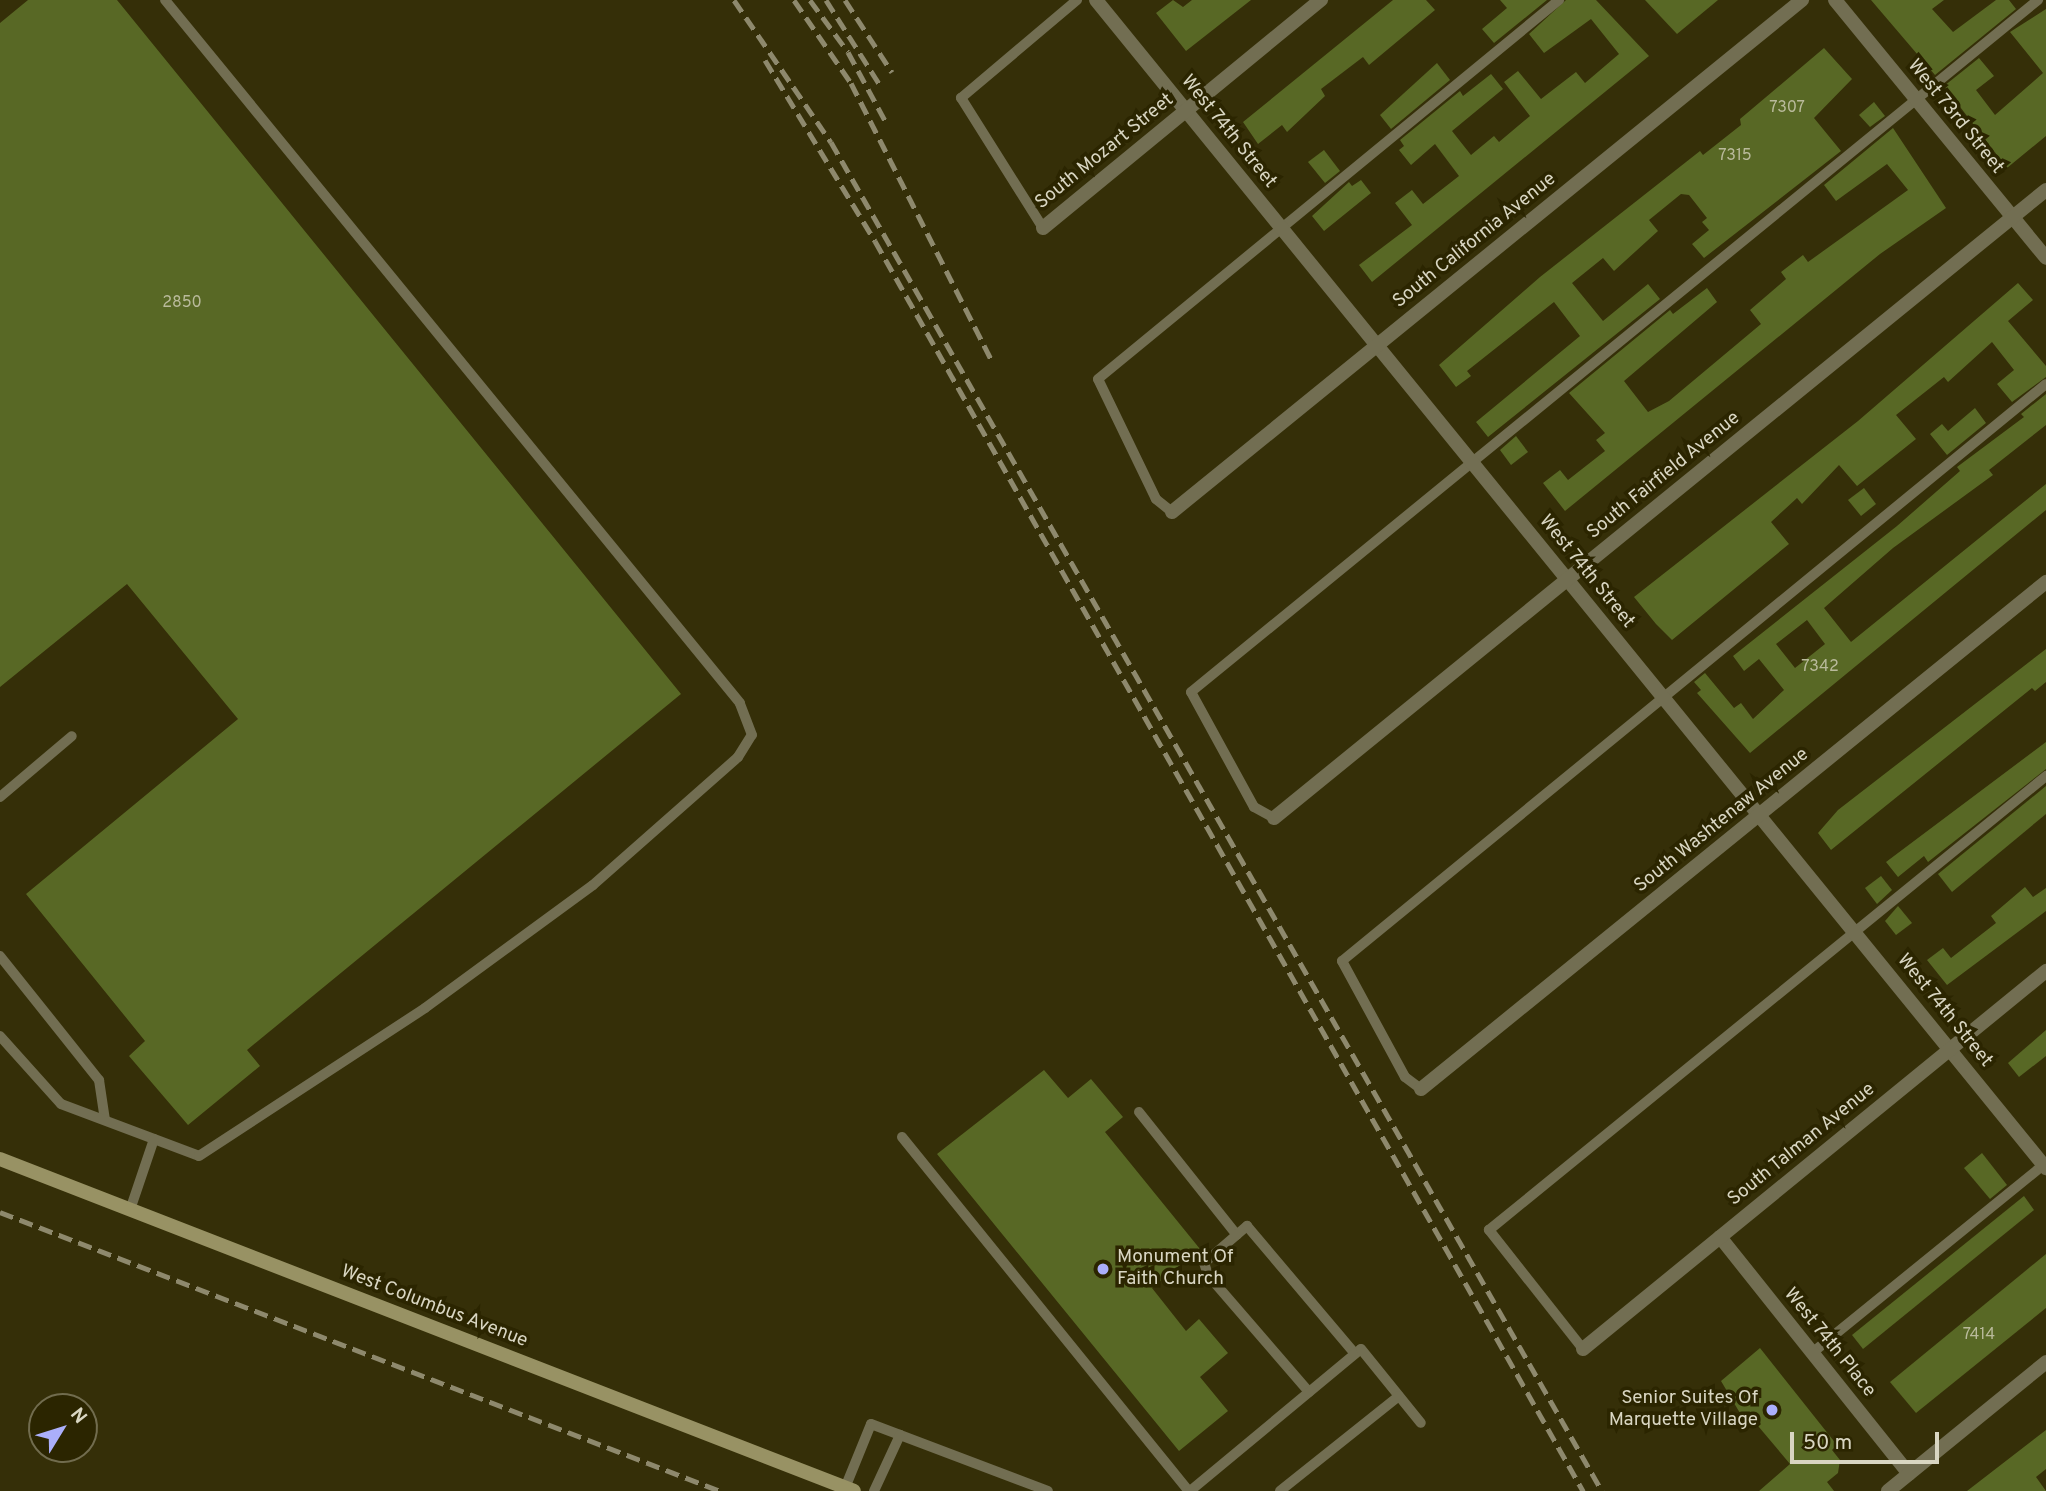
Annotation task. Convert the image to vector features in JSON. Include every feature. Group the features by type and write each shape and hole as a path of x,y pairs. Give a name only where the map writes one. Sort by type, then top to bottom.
{"main road":[{"name":"West Columbus Avenue","path":"0,1159 850,1489"}],"street":[{"name":"West 74th Street","path":"1096,0 2045,1165"},
{"name":"South Mozart Street","path":"1043,228 1321,0"},
{"name":"South California Avenue","path":"1172,512 1802,0"},
{"name":"West 73rd Street","path":"1835,0 2046,258"},
{"name":"South Fairfield Avenue","path":"1274,818 2046,190"},
{"name":"South Washtenaw Avenue","path":"1421,1088 2046,582"},
{"name":"South Talman Avenue","path":"1583,1349 2046,971"},
{"name":"West 74th Place","path":"1720,1237 1909,1474"},
{"path":"1888,1491 2046,1362"}],"lane":[{"path":"0,1036 61,1104 199,1156 425,1008 593,885 738,757 752,735 740,703 165,0"},
{"path":"1043,228 961,98 1077,0"},
{"path":"1172,512 1156,499 1098,379 1559,0"},
{"path":"1274,818 1254,807 1191,692 2038,0"},
{"path":"1421,1088 1405,1077 1342,961 2046,384"},
{"path":"0,797 72,736"},
{"path":"1583,1349 1489,1230 2046,776"},
{"path":"0,956 99,1080 105,1121"},
{"path":"1139,1112 1237,1235"},
{"path":"902,1137 1190,1491 1361,1349 1421,1423"},
{"path":"130,1210 154,1139"},
{"path":"1812,1353 2045,1165"},
{"path":"1309,1392 1208,1275 1204,1263 1247,1226 1354,1354"},
{"path":"1280,1491 1399,1395"},
{"path":"850,1489 871,1424 1048,1491"},
{"path":"874,1491 900,1435"}],"building":[{"path":"28,0 117,0 681,694 247,1050 260,1066 188,1125 129,1056 145,1041 26,894 238,719 127,584 0,687 0,23"},
{"path":"1173,0 1183,7 1192,0 1251,0 1186,51 1156,13"},
{"path":"1393,0 1426,0 1435,10 1369,65 1363,57 1321,89 1325,96 1287,132 1282,125 1258,144 1243,122"},
{"path":"1500,0 1547,0 1494,43 1482,29 1507,8"},
{"path":"1566,0 1596,0 1649,56 1372,282 1359,265 1412,225 1395,203 1412,190 1423,204 1459,176 1435,144 1411,165 1399,150 1404,146 1400,140 1460,91 1463,96 1491,74 1503,89 1452,131 1471,155 1494,136 1499,142 1530,116 1504,82 1518,71 1541,99 1576,72 1585,83 1619,54 1591,19 1544,53 1529,34"},
{"path":"1645,0 1718,0 1677,34"},
{"path":"1871,0 1944,0 1932,9 1953,32 1996,0 2009,0 2016,9 1935,75"},
{"path":"2046,9 2046,136 2007,168 1944,86 1979,58 1994,76 1976,90 1995,115 2043,73 2010,32"},
{"path":"1824,48 1852,79 1814,118 1841,151 1704,258 1692,244 1709,230 1702,222 1707,218 1689,195 1681,194 1649,220 1658,231 1614,271 1603,258 1572,283 1603,321 1648,284 1660,299 1488,437 1476,422 1580,336 1554,302 1467,371 1471,376 1456,387 1439,365 1540,277 1700,151 1703,155 1741,125 1740,119"},
{"path":"1437,63 1450,80 1391,129 1380,115"},
{"path":"1874,102 1885,116 1870,127 1859,115"},
{"path":"1893,128 1946,208 1880,254 1565,511 1543,483 1560,470 1568,480 1605,451 1596,440 1605,433 1569,393 1670,310 1673,314 1707,288 1717,302 1624,381 1648,412 1669,401 1761,324 1750,310 1786,279 1781,272 1803,255 1808,262 1908,190 1887,164 1836,201 1824,185"},
{"path":"1324,150 1340,171 1325,183 1308,162"},
{"path":"1361,180 1371,193 1324,231 1312,216 1349,182 1352,186"},
{"path":"2018,283 2033,300 2008,321 2046,366 2046,377 2012,402 1997,384 2014,370 1992,342 1948,382 1944,377 1896,415 1916,439 1857,486 1839,465 1802,504 1797,498 1771,522 1789,544 1672,640 1656,624 1634,597 1858,421"},
{"path":"2046,394 2046,425 1989,470 1993,475 1893,548 1824,608 1851,642 2046,484 2046,510 1750,753 1697,693 1701,690 1694,682 1705,673 1734,708 1741,703 1753,719 1784,690 1759,659 1744,671 1733,656 1897,526 1960,471 1957,467 2024,417 2021,414","holes":["1807,620 1825,644 1795,668 1776,644"]},
{"path":"1975,408 1986,423 1947,455 1930,434 1942,424 1948,431"},
{"path":"1516,436 1528,452 1511,465 1500,450"},
{"path":"1864,488 1876,504 1861,516 1848,500"},
{"path":"2046,649 2046,682 2035,691 2032,688 1831,850 1818,833 1838,810"},
{"path":"2046,742 2046,769 1928,862 1924,856 1898,877 1886,862"},
{"path":"2046,786 2046,814 1952,892 1938,874"},
{"path":"1881,876 1892,890 1877,904 1865,888"},
{"path":"2025,887 2033,897 2046,888 2046,911 1947,985 1927,960 1943,948 1951,958 1996,923 1991,916"},
{"path":"1898,906 1912,923 1896,935 1885,921"},
{"path":"2046,1030 2046,1056 2019,1077 2008,1063"},
{"name":"Monument Of Faith Church","path":"1044,1070 1068,1098 1091,1079 1123,1117 1105,1132 1200,1249 1152,1288 1186,1331 1199,1319 1228,1353 1200,1377 1228,1411 1179,1451 937,1154"},
{"path":"1982,1153 2007,1185 1990,1199 1964,1168"},
{"path":"2024,1196 2034,1210 1863,1349 1852,1335"},
{"path":"2046,1254 2046,1308 1916,1413 1890,1382"},
{"name":"Senior Suites Of Marquette Village","path":"1760,1348 1837,1445 1832,1450 1840,1460 1838,1473 1827,1482 1834,1491 1759,1491 1790,1464 1753,1420 1747,1425 1721,1381"},
{"path":"2046,1430 2046,1469 2036,1477 2046,1491 1967,1491"}],"railway":[{"path":"734,0 831,142 1602,1491"},
{"path":"794,0 851,83 993,363"},
{"path":"810,0 848,52 887,124"},
{"path":"826,0 880,85"},
{"path":"845,0 892,72"},
{"path":"765,60 875,241 1583,1491"},
{"path":"0,1212 720,1491"}],"place":[{"name":"Monument Of Faith Church","path":"1103,1269"},
{"name":"Senior Suites Of Marquette Village","path":"1772,1410"}]}
